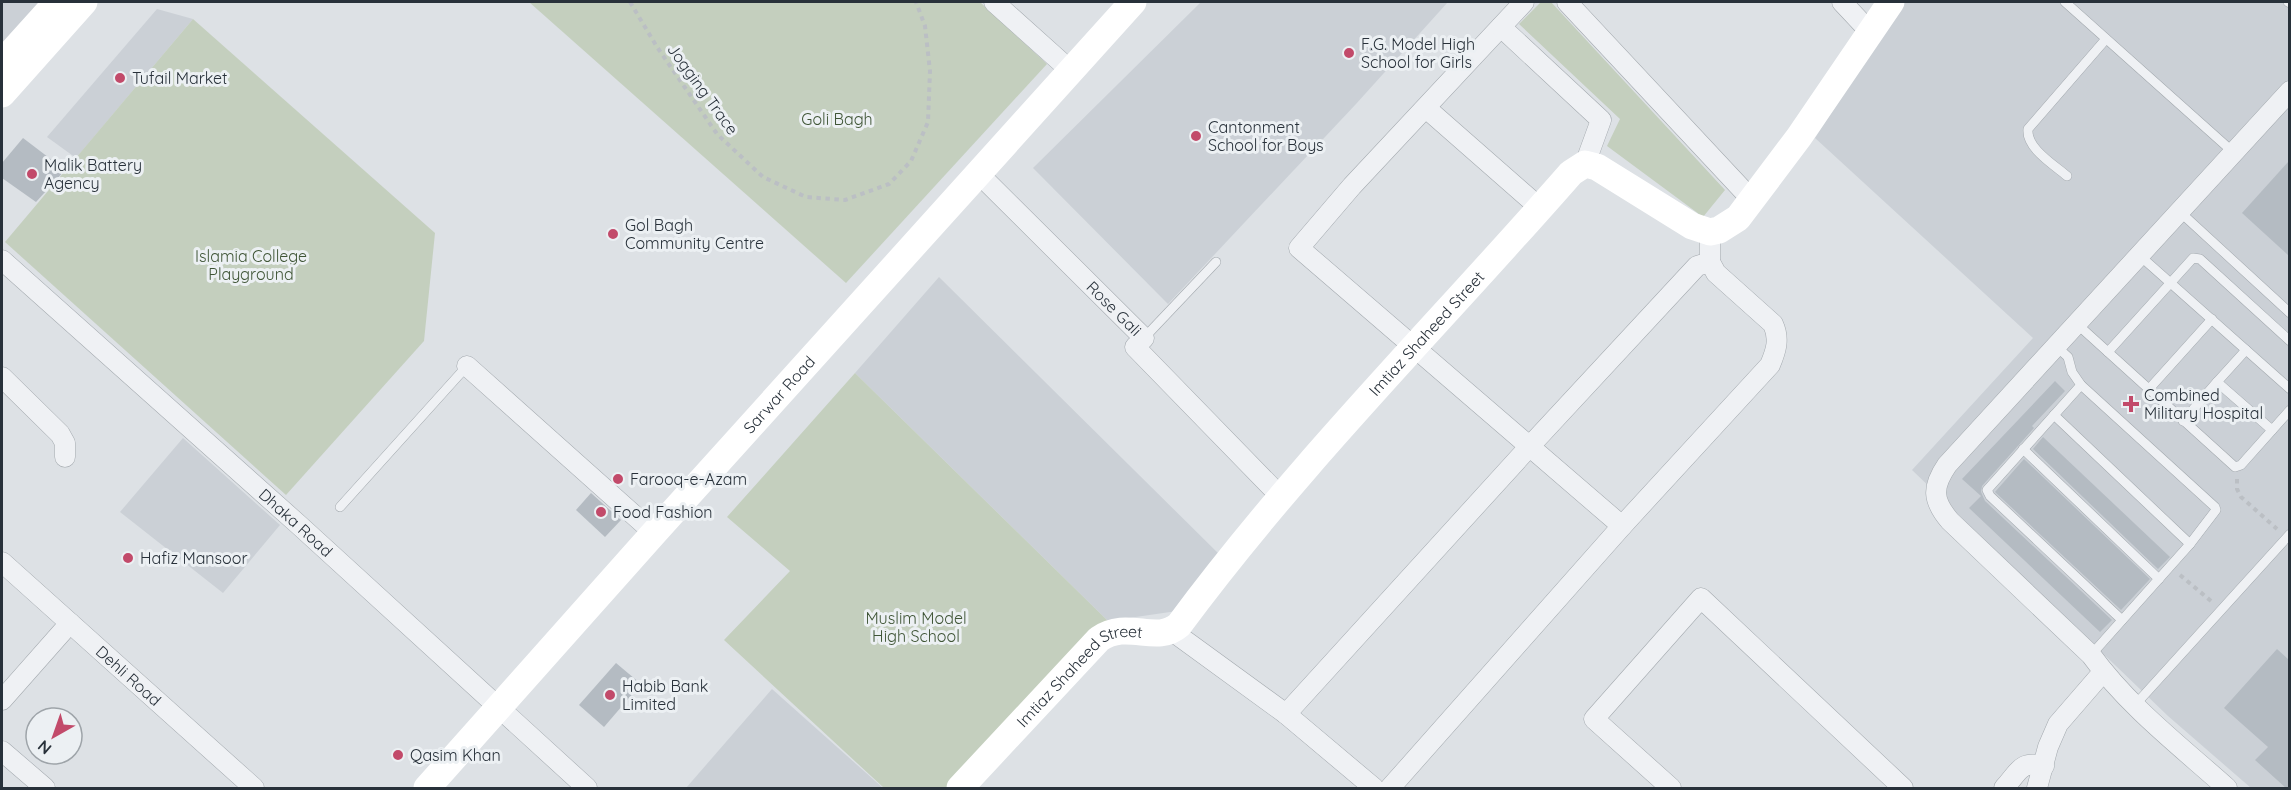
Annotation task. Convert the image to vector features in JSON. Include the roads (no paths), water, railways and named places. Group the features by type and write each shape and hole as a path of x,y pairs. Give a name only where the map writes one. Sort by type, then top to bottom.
{"street":[{"path":"2,63 57,2"},
{"path":"2,94 84,2"},
{"path":"994,2 1071,71"},
{"name":"Sarwar Road","path":"427,789 497,708 1133,2"},
{"path":"1524,2 1353,186 1299,248 1622,526"},
{"path":"1567,2 1752,200"},
{"path":"1842,2 1871,33"},
{"path":"1501,27 1601,120 1585,164 1596,167 1692,226 1710,232 1729,225 1738,218 1799,137 1891,2"},
{"path":"2227,789 2135,705 2103,672 2091,655 1950,521 1936,498 1938,478 1947,465 2289,91"},
{"path":"1426,108 1540,208"},
{"name":"Imtiaz Shaheed Street","path":"960,789 1099,639 1110,632 1117,631 1164,633 1172,631 1179,625 1281,497 1413,345 1571,173 1585,164"},
{"name":"Rose Gali","path":"978,173 1144,338 1135,347 1281,497"},
{"path":"1389,789 1622,526 1770,365 1776,350 1778,334 1773,324 1716,273 1710,262 1710,232"},
{"name":"Dhaka Road","path":"2,260 299,525 587,789"},
{"path":"1286,714 1697,266 1710,262"},
{"path":"467,366 654,533"},
{"path":"2,378 60,434 65,442 66,457"},
{"name":"Dehli Road","path":"2,562 254,789"},
{"path":"1671,789 1594,719 1701,598 1903,789"},
{"path":"2,700 70,623"},
{"path":"1172,631 1286,714 1374,789"},
{"path":"2037,789 2048,747 2058,724 2103,672"},
{"path":"2,751 45,789"},
{"path":"2004,789 2024,766 2030,763 2044,766"}],"lane":[{"path":"2065,2 2233,152"},
{"path":"2067,176 2031,144 2028,129 2106,39"},
{"path":"2179,211 2289,313"},
{"path":"2139,255 2289,389"},
{"path":"2108,352 2193,258 2200,259 2289,340"},
{"path":"1144,338 1216,262"},
{"path":"2149,389 2212,319"},
{"path":"2077,324 2237,468 2289,410"},
{"path":"2057,347 2068,357 2072,372 2081,385 2215,507 2213,516 2190,544 2091,655"},
{"path":"2183,421 2246,350"},
{"path":"340,507 467,366"},
{"path":"2217,382 2272,430"},
{"path":"2081,385 1988,488 1988,494 2122,620"},
{"path":"2054,415 2190,544"},
{"path":"2023,449 2159,579"},
{"path":"2135,705 2288,536"}],"place":[{"name":"F.G. Model High School for Girls","path":"1349,53"},
{"name":"Tufail Market","path":"120,78"},
{"name":"Cantonment School for Boys","path":"1196,136"},
{"name":"Malik Battery Agency","path":"32,174"},
{"name":"Gol Bagh Community Centre","path":"613,234"},
{"name":"Combined Military Hospital","path":"2131,404"},
{"name":"Farooq-e-Azam","path":"618,479"},
{"name":"Food Fashion","path":"601,512"},
{"name":"Hafiz Mansoor","path":"128,558"},
{"name":"Habib Bank Limited","path":"610,695"},
{"name":"Qasim Khan","path":"398,755"}],"park label":[{"name":"Goli Bagh","path":"837,119"},
{"name":"Islamia College Playground","path":"251,265"},
{"name":"Muslim Model High School","path":"916,627"}]}
